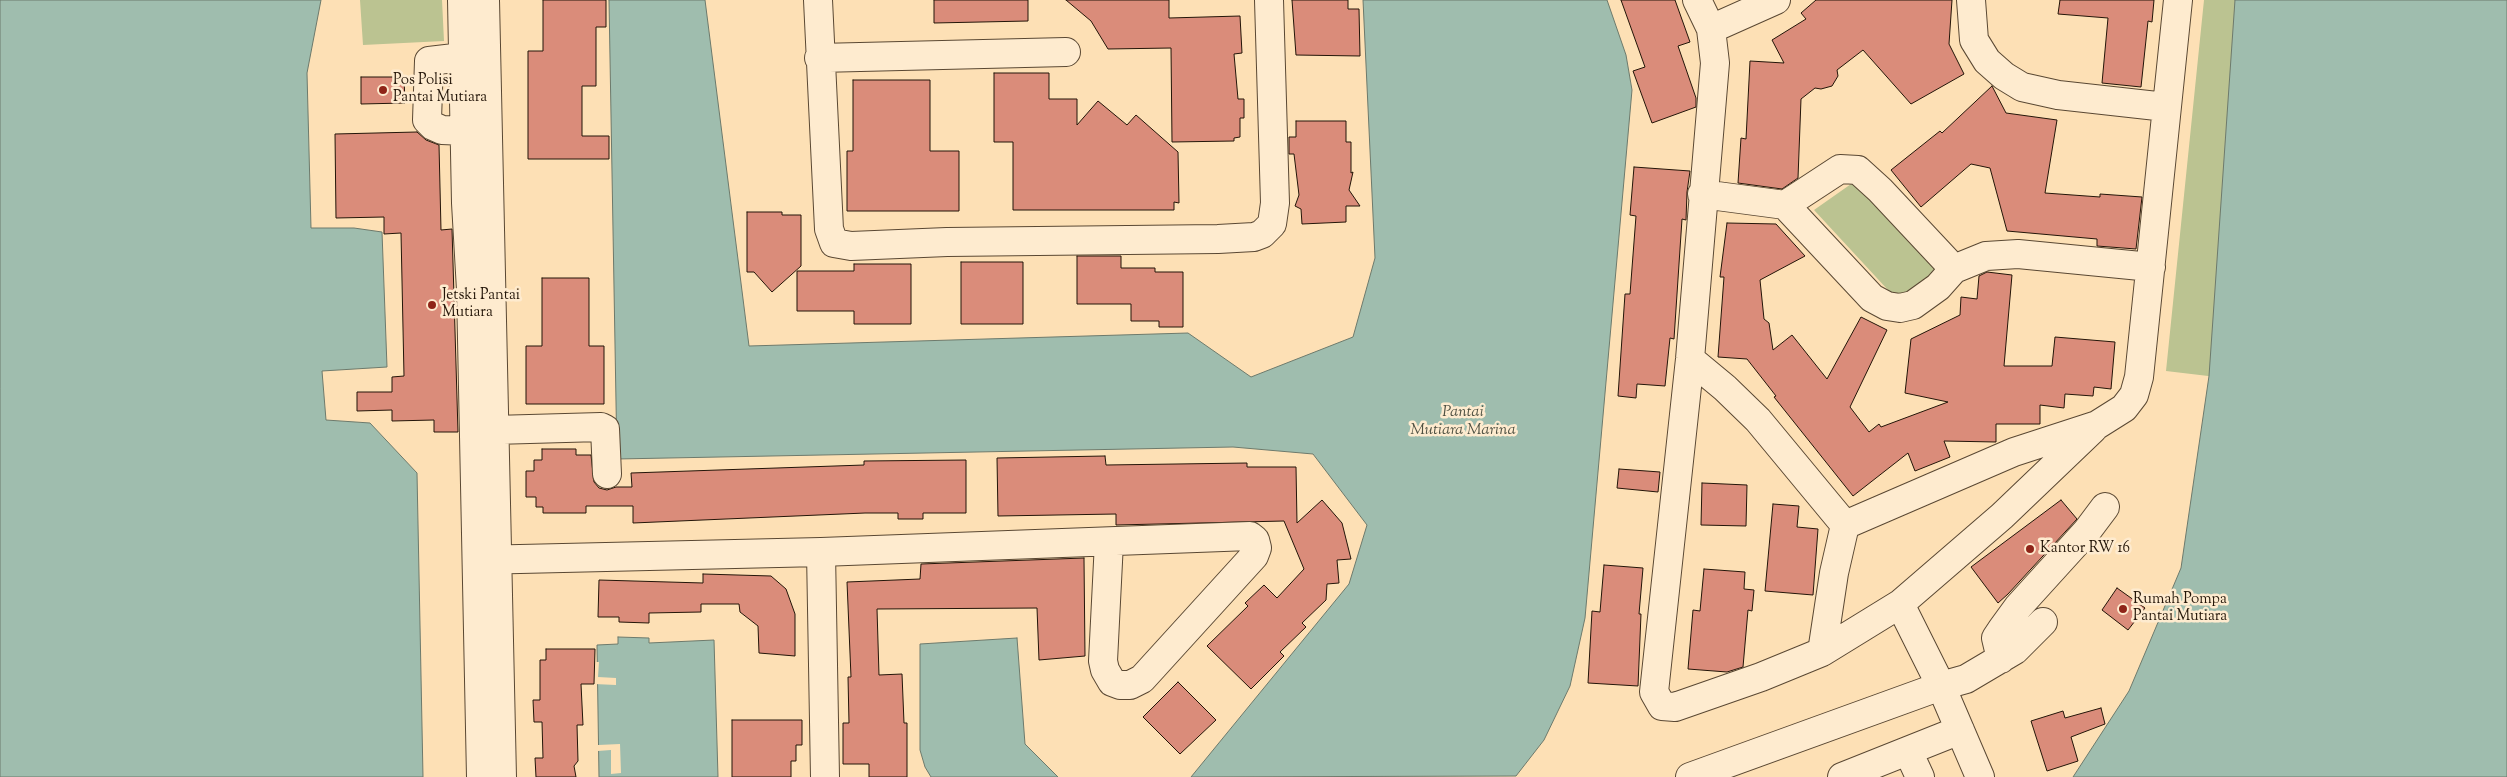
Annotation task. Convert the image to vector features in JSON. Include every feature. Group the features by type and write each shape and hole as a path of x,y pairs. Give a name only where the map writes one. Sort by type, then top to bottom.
{"street":[{"path":"462,0 471,290 502,777"},
{"path":"481,777 487,559 494,430 485,0"},
{"path":"818,0 819,58 829,229 832,241 838,245 1254,238 1268,230 1274,217 1268,0"},
{"path":"1697,0 1711,29 1715,63 1702,194 1690,359 1654,685 1658,701 1662,706 1675,707 1761,678 1822,652 1900,604 2002,516 2097,425 2124,408 2134,395 2139,377 2178,0"},
{"path":"1711,29 1776,0"},
{"path":"1971,0 1974,40 1987,61 2004,76 2022,87 2058,95 2166,108"},
{"path":"819,58 1066,52"},
{"path":"463,57 429,61 427,120 432,126 442,130 465,131"},
{"path":"1785,205 1840,169 1858,170 1880,190 1954,269"},
{"path":"1702,194 1785,205 1872,298 1887,306 1900,308 1913,305 1938,286 1954,269 1986,256 2018,254 2151,267"},
{"path":"1690,359 1725,388 1758,420 1845,525"},
{"path":"1845,525 2014,452 2097,425"},
{"path":"494,430 602,427 605,429 607,474"},
{"path":"2001,659 1996,638 2002,629 2018,607 2087,531 2105,507"},
{"path":"1822,652 1834,573 1845,525"},
{"path":"487,559 821,552 1250,536 1255,540 1257,548 1254,556 1142,679 1130,685 1120,685 1112,682 1105,670 1103,661 1109,542"},
{"path":"821,552 825,777"},
{"path":"1900,604 1941,686 1980,777"},
{"path":"1690,777 1941,686 1966,679 2015,650 2043,622"},
{"path":"1842,777 1960,730"},
{"path":"1908,752 1920,777"}],"green space":[{"path":"360,0 442,0 444,41 363,45"},
{"path":"2204,0 2337,0 2343,392 2166,371"},
{"path":"1861,177 1942,265 1900,303 1814,210"}],"water":[{"path":"0,0 321,0 307,73 311,228 354,228 382,232 387,367 322,371 326,420 370,423 417,473 423,777 0,777"},
{"name":"Pantai Mutiara Marina","path":"609,0 705,0 749,346 1188,333 1251,377 1353,337 1375,258 1363,0 1607,0 1626,55 1632,90 1585,618 1570,686 1544,740 1516,776 1191,777 1349,584 1367,525 1313,454 1233,447 617,459"},
{"path":"2235,0 2507,0 2507,777 2073,777 2129,691 2181,568 2209,376"},
{"path":"618,637 649,638 649,643 714,640 718,777 599,777 597,645 618,644"},
{"path":"1017,638 1025,744 1058,777 931,777 925,767 920,750 920,644"}],"pier":[{"path":"595,662 599,662 598,677 616,678 616,685 594,684"},
{"path":"620,744 621,773 611,774 611,750 598,751 598,745"}],"building":[{"path":"543,0 606,0 606,27 596,27 596,86 582,86 582,136 609,136 609,159 528,159 528,51 543,51"},
{"path":"934,0 1028,0 1028,21 934,23"},
{"path":"1066,0 1169,0 1169,18 1240,16 1242,53 1234,54 1238,99 1244,99 1244,118 1240,118 1240,137 1234,138 1234,141 1172,142 1171,48 1108,49 1091,21"},
{"path":"1292,0 1348,0 1348,9 1359,9 1360,56 1296,55"},
{"path":"1621,0 1675,0 1690,42 1678,46 1696,98 1696,107 1652,123 1633,71 1645,67"},
{"path":"1816,0 1952,0 1949,44 1964,74 1911,104 1863,50 1837,70 1838,76 1832,86 1821,89 1815,88 1801,99 1798,178 1782,189 1738,183 1741,138 1746,139 1750,61 1784,63 1772,40 1806,19 1801,13"},
{"path":"2060,0 2154,0 2152,22 2148,21 2141,87 2102,83 2108,18 2058,14"},
{"path":"994,73 1049,73 1049,99 1077,99 1077,125 1098,101 1127,125 1136,115 1178,152 1179,203 1174,202 1174,210 1013,210 1013,142 994,142"},
{"name":"Pos Polisi Pantai Mutiara","path":"361,77 404,77 405,103 361,104"},
{"path":"853,80 930,80 930,151 959,151 959,211 847,211 847,151 853,151"},
{"path":"1992,86 2006,113 2057,120 2045,193 2100,197 2100,194 2142,197 2136,249 2097,246 2097,239 2007,231 1990,168 1971,164 1921,207 1891,170 1940,131 1942,133"},
{"path":"1296,121 1346,121 1346,142 1351,142 1351,173 1353,172 1349,190 1360,206 1346,206 1346,222 1302,224 1301,209 1295,206 1299,195 1294,154 1289,154 1289,137 1296,137"},
{"name":"Jetski Pantai Mutiara","path":"417,132 426,140 439,145 441,230 452,229 458,432 434,432 434,420 392,421 392,410 357,411 357,392 392,392 392,377 404,376 401,233 384,234 384,217 336,218 335,134"},
{"path":"1634,167 1690,171 1686,220 1682,219 1674,339 1670,338 1665,386 1637,384 1636,398 1618,396 1625,294 1630,294 1636,216 1630,215"},
{"path":"747,212 782,212 782,215 801,215 801,266 772,292 754,272 747,272"},
{"path":"1727,223 1776,224 1805,256 1760,280 1764,319 1769,323 1773,350 1792,335 1827,379 1861,317 1887,330 1850,407 1869,432 1879,424 1881,427 1948,402 1905,393 1911,339 1960,315 1961,297 1977,299 1979,276 1987,272 2012,275 2004,366 2052,366 2055,337 2115,342 2111,389 2094,387 2093,396 2065,394 2064,408 2040,405 2040,424 1996,424 1996,442 1944,441 1950,457 1915,471 1908,453 1853,496 1774,397 1776,396 1747,359 1718,357 1724,277 1720,277"},
{"path":"1077,256 1121,256 1121,268 1155,268 1155,272 1183,272 1183,327 1159,327 1159,321 1131,321 1131,304 1077,304"},
{"path":"961,262 1023,262 1023,324 961,324"},
{"path":"854,264 911,264 911,324 854,324 854,311 797,311 797,271 854,271"},
{"path":"542,278 589,278 589,346 604,346 604,404 526,404 526,346 542,346"},
{"path":"542,449 576,449 576,455 591,455 594,482 599,488 607,490 616,487 632,487 631,473 864,465 864,461 966,460 966,513 923,513 923,519 898,519 898,513 865,513 633,523 633,506 586,506 586,513 543,513 543,507 536,507 536,497 526,497 526,471 534,471 534,460 542,460"},
{"path":"1105,456 1106,465 1247,463 1247,467 1296,467 1297,523 1322,500 1342,523 1351,559 1337,560 1339,583 1327,584 1326,600 1302,623 1306,627 1280,652 1284,656 1251,689 1207,646 1248,606 1245,603 1264,585 1277,598 1304,569 1284,521 1116,525 1116,514 998,516 997,458"},
{"path":"1619,469 1660,472 1658,492 1617,488"},
{"path":"1702,483 1747,485 1746,526 1701,525"},
{"name":"Kantor RW 16","path":"2061,500 2077,519 1998,603 1971,567"},
{"path":"1773,504 1799,506 1797,527 1818,529 1813,595 1765,591"},
{"path":"1084,558 1085,656 1039,660 1037,608 877,609 879,675 902,674 904,723 907,723 907,777 869,777 869,764 843,764 843,723 849,723 848,677 851,677 847,582 920,579 921,564"},
{"path":"1604,565 1643,568 1639,614 1641,614 1638,686 1588,683 1592,611 1600,612"},
{"path":"1704,569 1745,572 1744,589 1754,590 1752,611 1748,610 1743,667 1727,672 1688,669 1693,610 1700,611"},
{"path":"703,574 771,576 786,589 795,614 795,656 759,653 758,626 740,612 739,604 701,604 701,612 649,613 649,623 619,622 619,617 598,617 599,580 703,583"},
{"name":"Rumah Pompa Pantai Mutiara","path":"2117,588 2145,608 2128,630 2102,610"},
{"path":"546,649 595,649 594,684 581,684 583,725 577,725 578,761 574,766 576,777 536,777 535,758 543,758 542,722 534,722 533,700 540,700 540,660 546,660"},
{"path":"1178,682 1216,720 1180,754 1143,717"},
{"path":"2101,708 2105,724 2071,737 2078,761 2047,771 2031,721 2063,711 2065,718"},
{"path":"732,720 802,720 802,745 796,745 796,761 791,761 791,777 732,777"}],"place":[{"name":"Pos Polisi Pantai Mutiara","path":"383,90"},
{"name":"Jetski Pantai Mutiara","path":"432,305"},
{"name":"Kantor RW 16","path":"2030,549"},
{"name":"Rumah Pompa Pantai Mutiara","path":"2123,609"}]}
